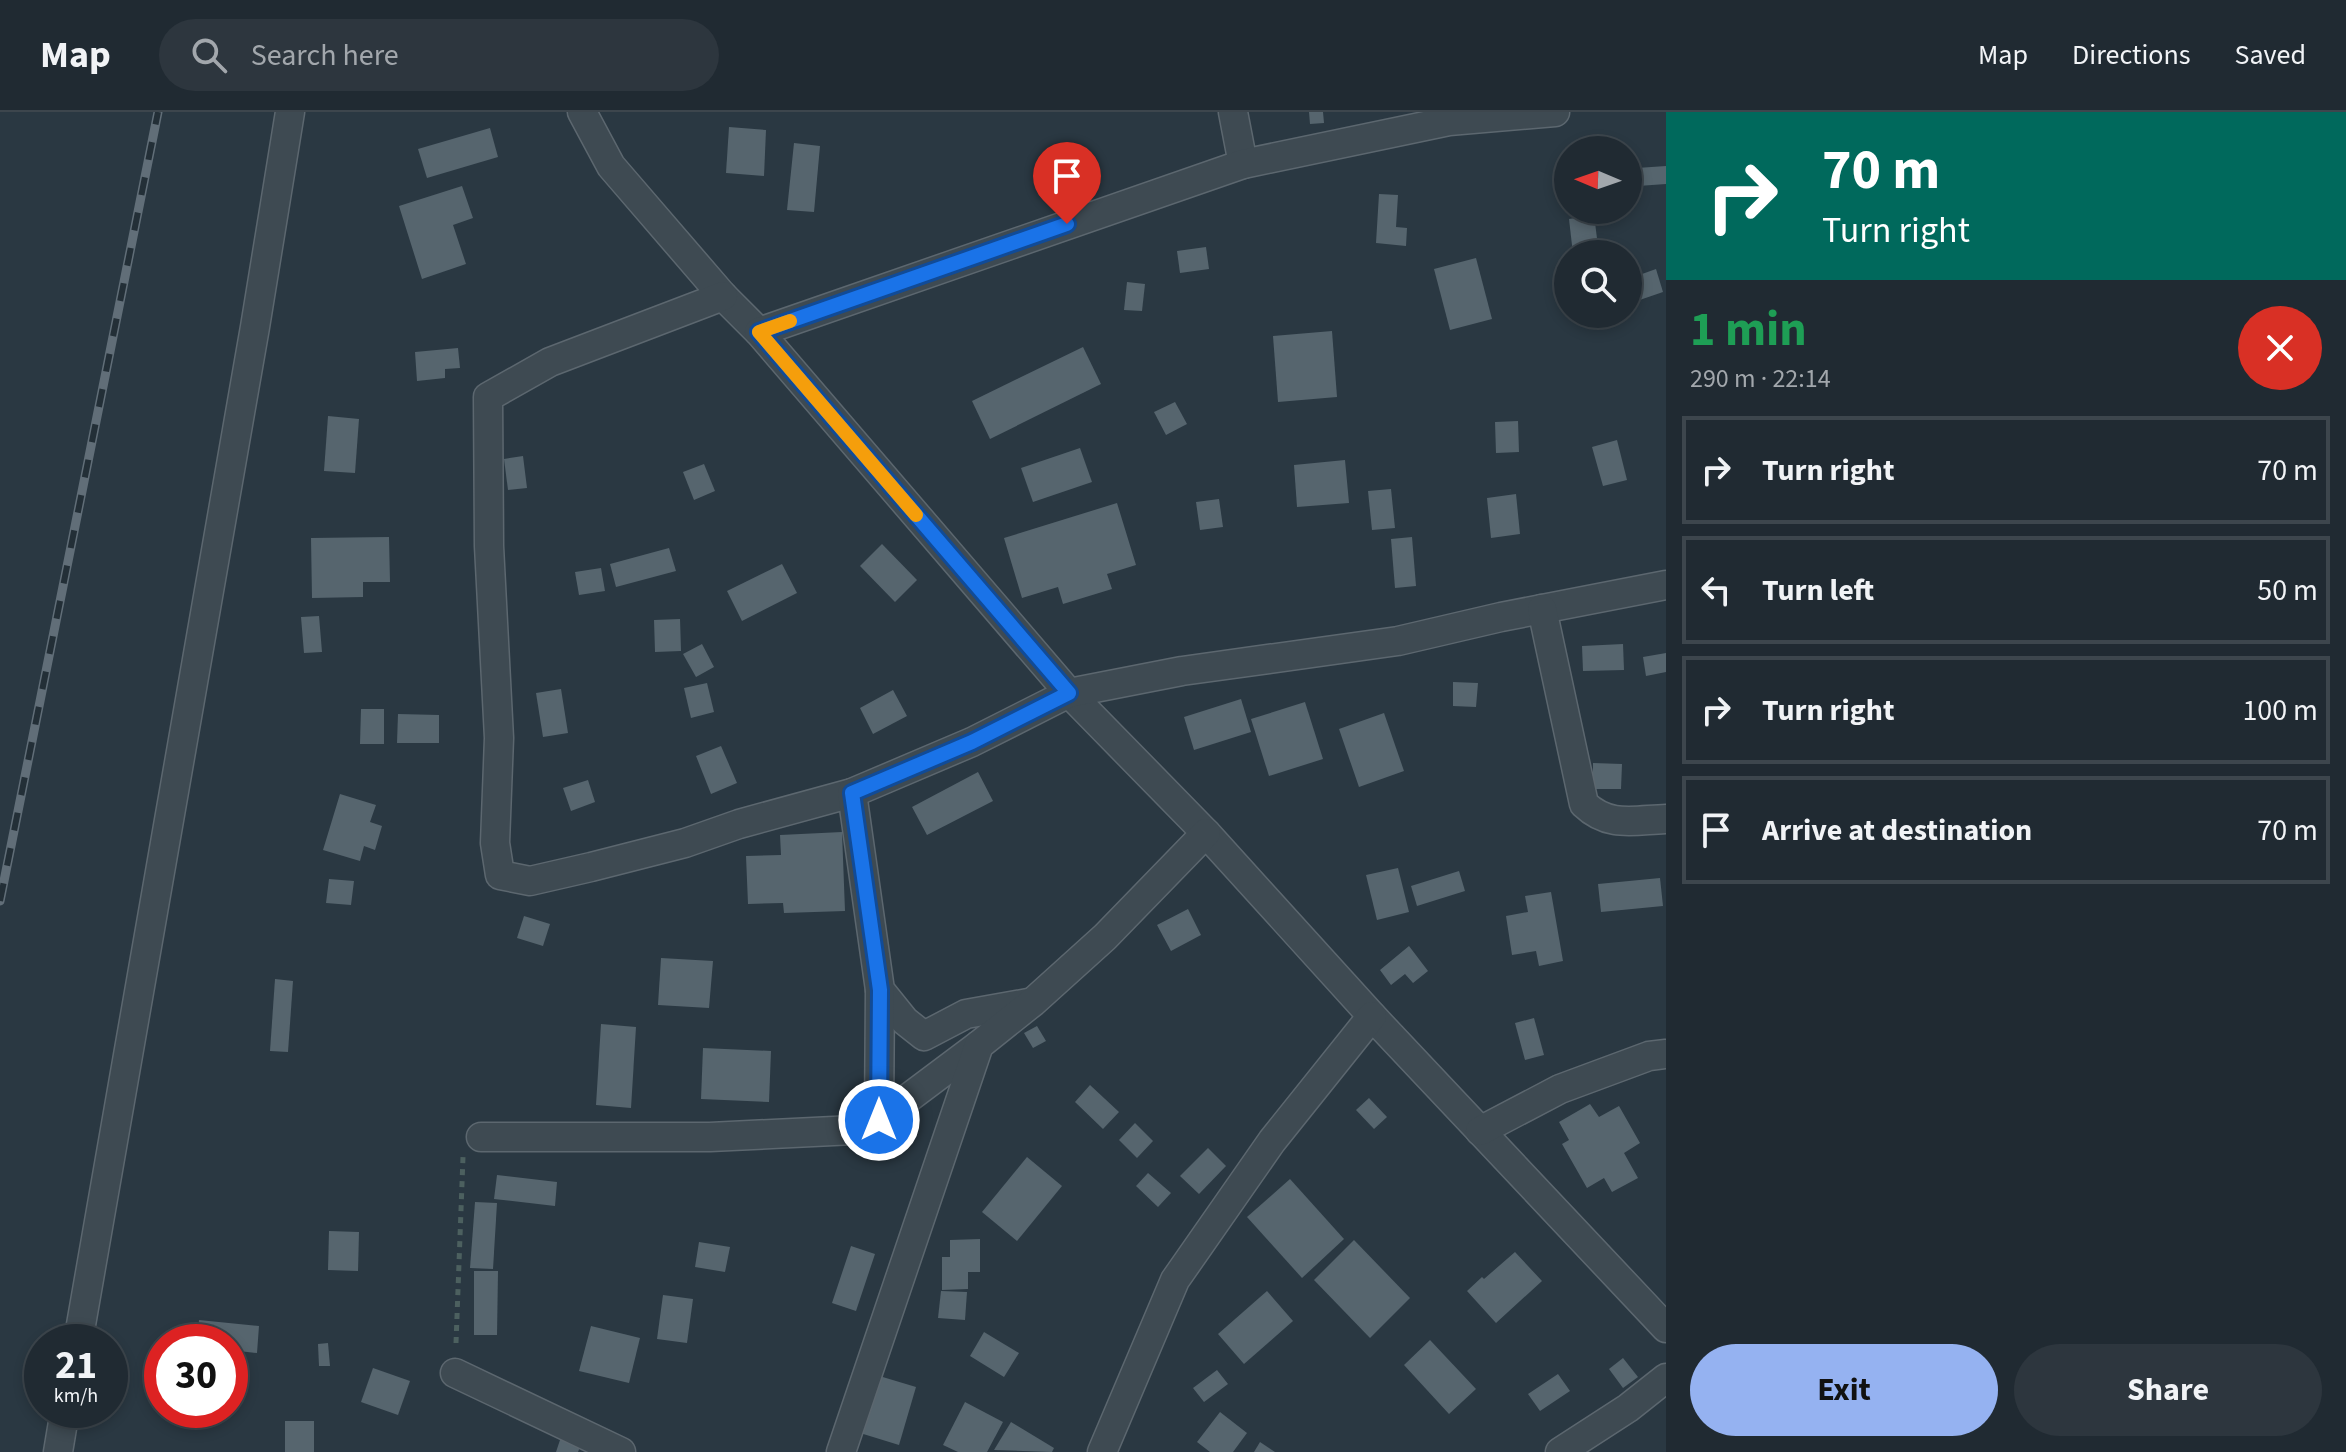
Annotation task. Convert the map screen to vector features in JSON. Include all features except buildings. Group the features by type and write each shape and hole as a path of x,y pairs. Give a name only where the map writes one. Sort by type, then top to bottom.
{"street":[{"path":"81,1324 290,112"},
{"path":"582,112 611,166 723,296 759,332 1069,693 1206,833 1372,1016 1666,1328"},
{"path":"1233,112 1243,164"},
{"path":"759,332 1243,164 1449,121 1555,112"},
{"path":"723,296 550,362 488,397 489,546 499,738 495,843 500,875 530,881 591,867 685,843 739,824 852,793 972,742 1069,693 1182,671 1398,641 1666,585"},
{"path":"1542,609 1584,804 1596,815 1612,821 1666,819"},
{"path":"852,793 880,990 879,1120"},
{"path":"481,1137 710,1137 854,1130 879,1120 1033,1002 1105,937 1206,833"},
{"path":"880,990 905,1021 924,1036 966,1014 1033,1002"},
{"path":"1102,1452 1175,1280 1272,1141 1372,1016"},
{"path":"841,1452 979,1045"},
{"path":"1480,1131 1560,1089 1649,1056 1666,1054"},
{"path":"455,1373 621,1452"},
{"path":"1560,1452 1628,1408 1666,1378"},
{"path":"58,1452 62,1428"}],"path":[{"path":"455,1373 463,1142 481,1137"}],"railway":[{"path":"0,901 158,112"}],"slow traffic":[{"path":"790,321 759,332 916,515"}],"route":[{"path":"879,1120 880,990 852,793 972,742 1069,693 759,332 1067,224"}]}
